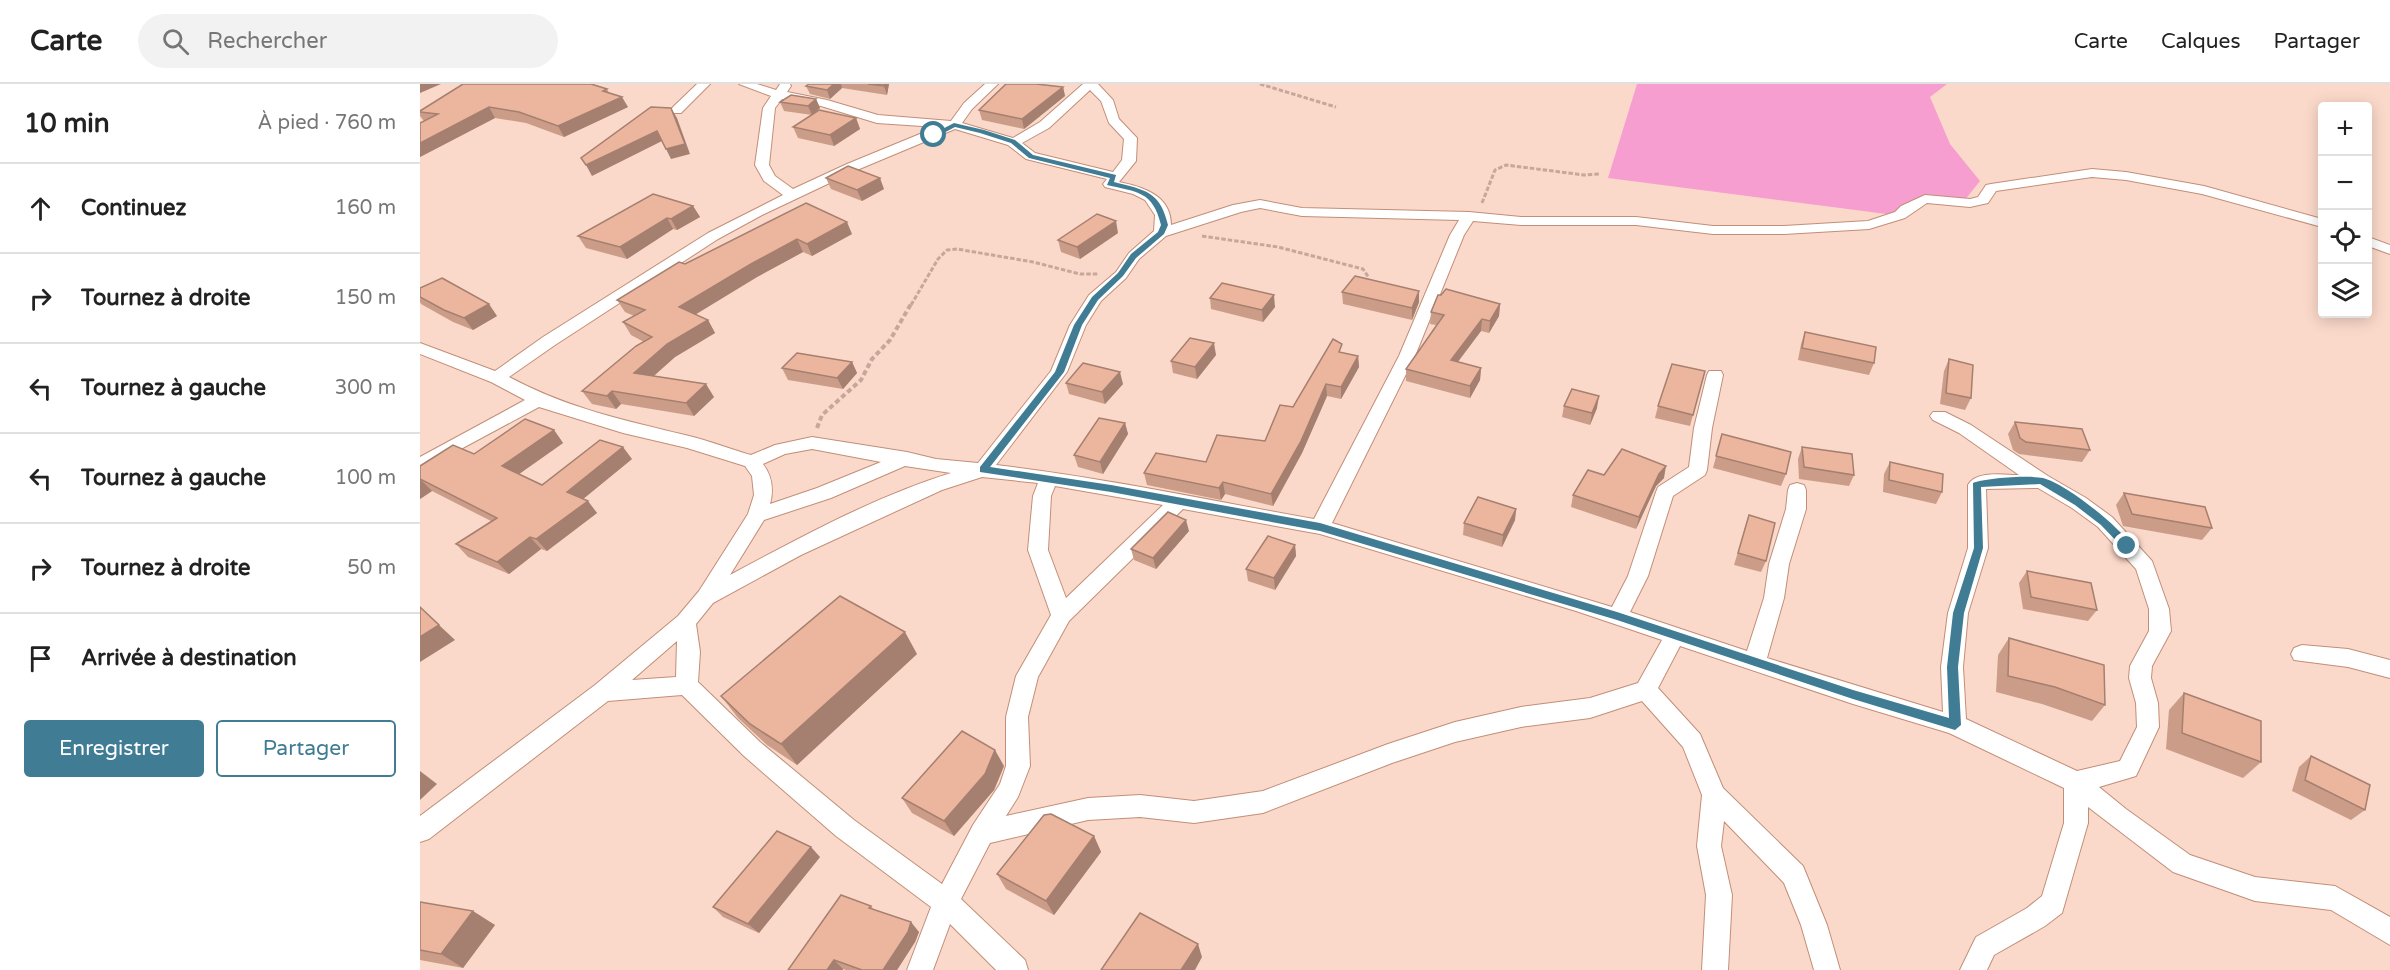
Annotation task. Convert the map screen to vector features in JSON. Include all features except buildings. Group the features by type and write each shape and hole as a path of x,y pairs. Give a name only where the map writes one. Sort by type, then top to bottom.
{"street":[{"path":"677,110 704,84"},
{"path":"745,84 877,119 954,125 982,131 1013,142 1031,156 1114,177"},
{"path":"787,84 777,94 769,108 762,165 769,178 792,195"},
{"path":"497,378 549,340 676,257 757,212 852,167 954,125 968,106 992,84"},
{"path":"1013,142 1035,133 1091,84 1107,100 1113,120 1131,138 1129,161 1110,183 1145,192 1155,200 1169,230"},
{"path":"706,597 864,516 935,485 983,470 1059,372 1086,310 1095,298 1121,275 1134,256 1169,230 1238,208 1260,204 1302,212 1469,216 1521,221 1636,221 1713,230 1796,230 1869,225 1900,215 1906,208 1925,199 1970,203 1983,200 1991,188 2092,173 2126,176 2204,190 2318,222"},
{"path":"1320,527 1407,356 1457,235 1469,216"},
{"path":"2372,243 2390,250"},
{"path":"420,348 497,378 538,400 630,429 690,442 752,462 761,475 763,495 757,515 706,597 685,622 603,692 420,831"},
{"path":"1617,616 1638,576 1665,492 1698,470 1703,428 1715,375"},
{"path":"420,465 538,400"},
{"path":"1939,416 1965,429 2079,503 2104,522 2145,566 2158,609 2160,631 2141,666 2140,678 2147,703 2148,728 2128,769 2076,782"},
{"path":"752,462 782,449 812,442 936,465 1049,478 1320,527 1617,616 1955,725 2076,782 2117,817 2182,864 2255,889 2335,898 2390,932"},
{"path":"757,515 824,493 906,458"},
{"path":"1049,478 1042,496 1038,550 1062,615"},
{"path":"1955,725 1952,667 1958,613 1978,548 1977,485 1984,482 2042,481"},
{"path":"1755,662 1774,598 1779,564 1796,509 1797,490"},
{"path":"920,970 946,902 982,833 1010,789 1018,766 1017,717 1027,676 1062,615 1180,500"},
{"path":"685,622 689,652 687,685 752,749 845,828 946,902 1015,970"},
{"path":"982,833 1088,809 1140,806 1194,812 1263,802 1388,754 1455,732 1521,717 1590,708 1646,690 1675,635"},
{"path":"2302,654 2348,658 2390,669"},
{"path":"603,692 687,685"},
{"path":"1646,690 1692,741 1714,795 1794,875 1814,925 1827,970"},
{"path":"1973,970 1985,946 2036,917 2053,904 2076,823 2076,782"},
{"path":"1714,795 1709,846 1719,896 1714,970"}],"path":[{"path":"1260,84 1336,106"},
{"path":"1469,216 1484,201 1495,170 1506,165 1584,175 1599,174"},
{"path":"1169,230 1270,246 1363,269 1369,278"},
{"path":"812,442 822,416 861,380 872,359 890,340 938,259 947,250 957,249 1033,262 1080,274 1121,275"}],"shaded area":[{"path":"1637,84 1947,84 1930,97 1950,144 1980,181 1964,201 1924,197 1894,215 1608,178"}],"route":[{"path":"934,135 954,125 982,131 1013,142 1031,156 1114,177 1110,183 1145,192 1155,200 1162,212 1165,225 1161,233 1134,256 1121,275 1095,298 1086,310 1059,372 983,470 1111,488 1320,527 1579,604 1955,725 1952,667 1958,613 1978,548 1977,485 1984,482 2042,481 2079,503 2104,522 2127,546"}]}
